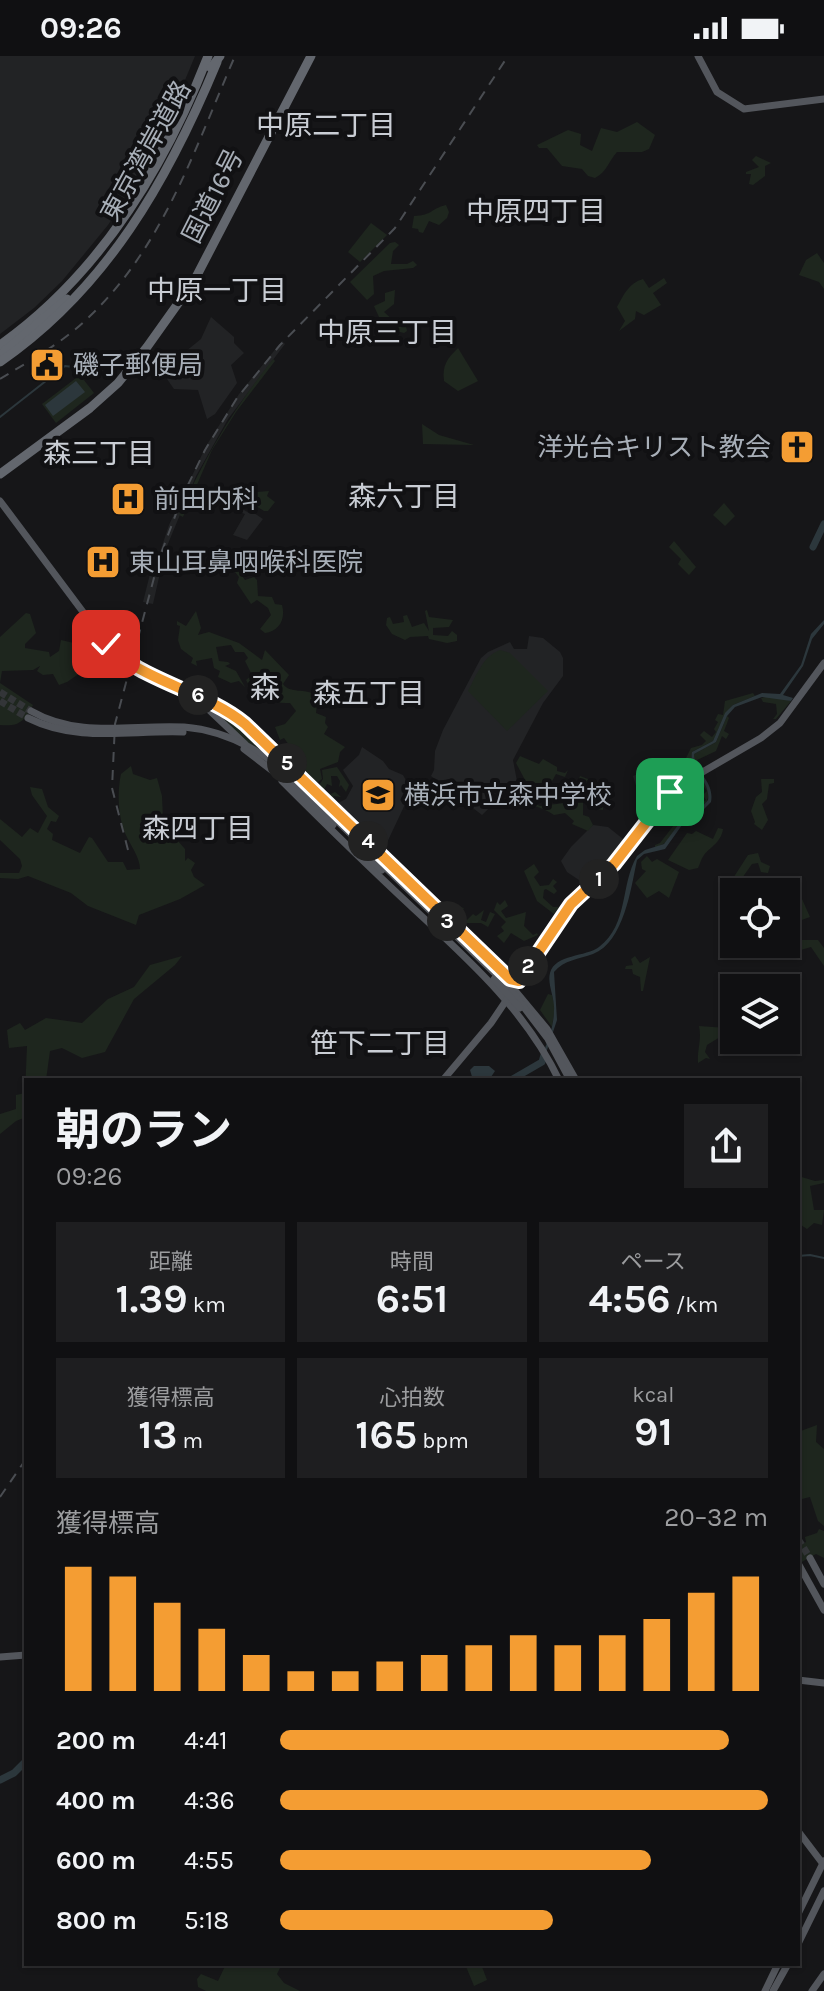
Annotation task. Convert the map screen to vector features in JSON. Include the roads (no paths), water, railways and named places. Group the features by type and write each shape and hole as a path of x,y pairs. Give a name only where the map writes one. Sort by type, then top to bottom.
{"highway":[{"name":"東京湾岸道路","path":"2,340 77,270 110,229 132,198 205,56"},
{"path":"2,340 59,297 115,231 166,149 205,56"},
{"name":"東京湾岸道路","path":"0,362 56,319 102,268 129,231 173,158 219,56"},
{"path":"0,355 64,302 121,236 172,153 219,56"},
{"name":"国道16号","path":"0,472 115,381 167,315 309,56"}],"main road":[{"path":"698,56 717,92 744,109 824,99"},
{"path":"0,501 110,648 129,662 215,703 255,732 516,985 559,1046 567,1078"},
{"path":"0,509 107,651 128,667 207,708 506,999 551,1064 566,1078"},
{"path":"445,1078 483,1034 571,904 614,864 662,800 780,723 824,663"},
{"path":"335,809 280,761 250,743 216,733 172,727 91,729 30,715 58,729 83,734 188,733 243,748 267,760 384,868"},
{"path":"234,716 297,781 337,815 384,868"},
{"path":"223,723 384,868"},
{"path":"216,733 254,749 277,764 518,997 548,1039 567,1078"},
{"path":"243,748 287,782 333,831"},
{"path":"516,985 514,999 530,1031"},
{"path":"810,1558 824,1581"},
{"path":"800,1567 824,1603"},
{"path":"800,1567 824,1610"},
{"path":"0,1655 24,1653"},
{"path":"800,1682 824,1685"},
{"path":"800,1834 821,1865"},
{"path":"800,1910 821,1865"},
{"path":"800,1919 821,1865"},
{"path":"800,1931 824,1883"},
{"path":"800,1940 823,1895"},
{"path":"767,1991 780,1966"},
{"path":"767,1991 780,1966"},
{"path":"812,1991 824,1974"}],"waterway":[{"path":"0,417 65,366 73,367"},
{"path":"813,547 824,524"},
{"path":"514,1078 542,1062 544,1055"},
{"path":"800,1256 824,1258"},
{"path":"0,1780 24,1763"}],"tunnel":[{"path":"0,692 31,711"},
{"path":"0,701 28,718"},
{"path":"800,1542 810,1558"}],"railway":[{"path":"0,379 80,325 116,288 138,258 175,194 235,56"},
{"path":"128,850 112,788 115,724 159,559 183,495 205,450 237,398 280,345 395,228 508,56"},
{"path":"0,1497 24,1462"}],"place":[{"name":"磯子郵便局","path":"47,365"},
{"name":"洋光台キリスト教会","path":"797,447"},
{"name":"前田内科","path":"128,499"},
{"name":"東山耳鼻咽喉科医院","path":"103,562"},
{"name":"横浜市立森中学校","path":"378,795"}],"district":[{"name":"中原二丁目","path":"326,125"},
{"name":"中原四丁目","path":"536,211"},
{"name":"中原一丁目","path":"217,290"},
{"name":"中原三丁目","path":"387,332"},
{"name":"森三丁目","path":"99,453"},
{"name":"森六丁目","path":"404,496"},
{"name":"森","path":"265,688"},
{"name":"森五丁目","path":"369,693"},
{"name":"森四丁目","path":"198,828"},
{"name":"笹下二丁目","path":"380,1043"}]}
